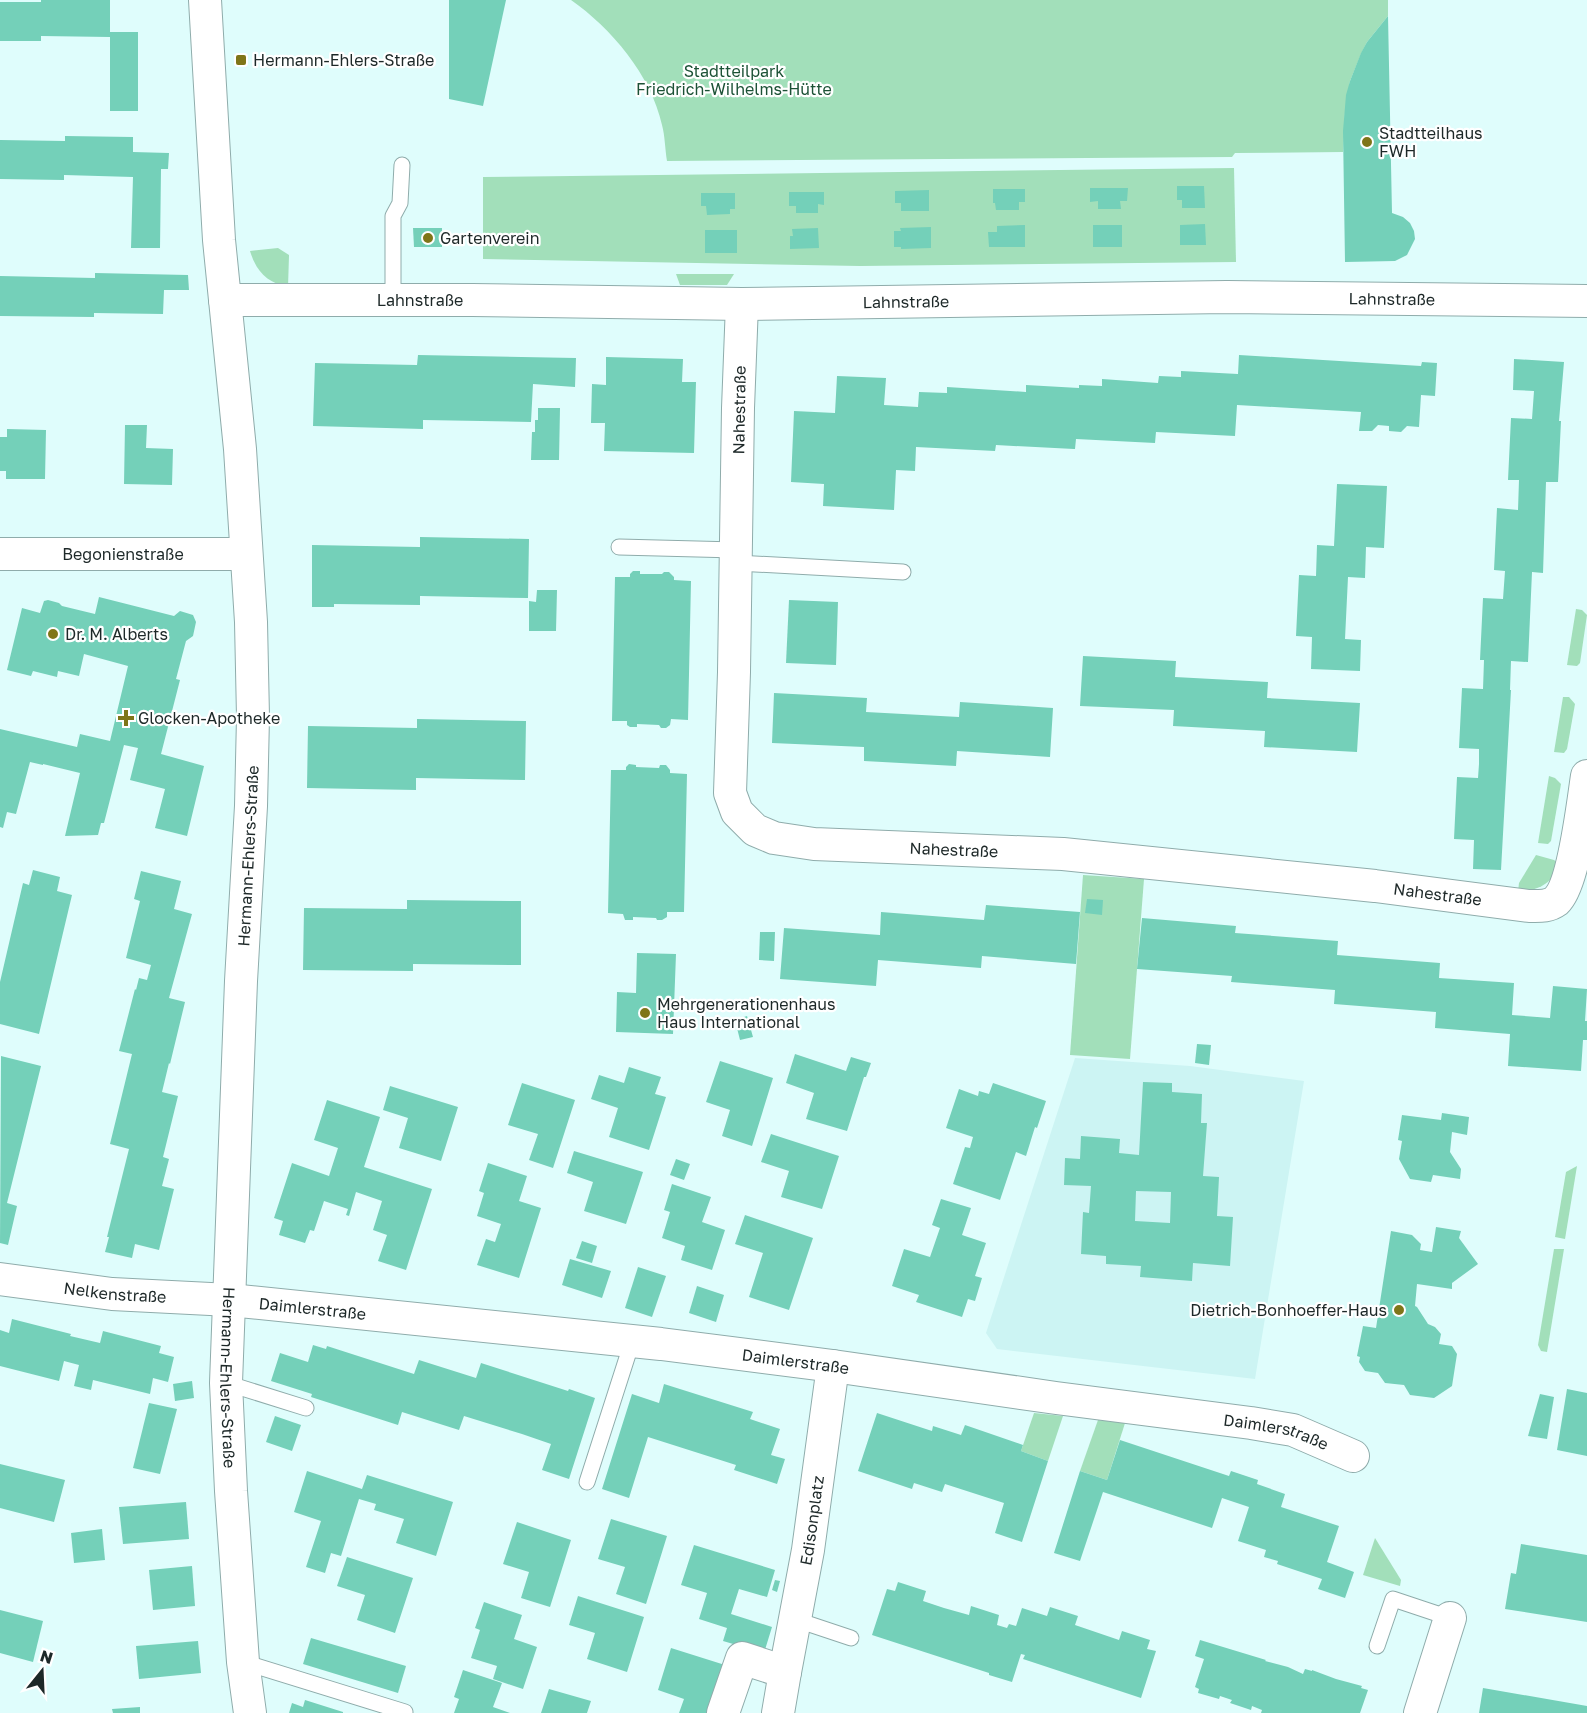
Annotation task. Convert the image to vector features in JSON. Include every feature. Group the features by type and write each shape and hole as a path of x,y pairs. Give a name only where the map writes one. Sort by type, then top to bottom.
{"street":[{"name":"Hermann-Ehlers-Straße","path":"205,0 215,185 240,449 251,622 252,795 241,981 226,1383 230,1482 243,1662 250,1713"},
{"name":"Lahnstraße","path":"225,300 742,303 1227,297 1587,301"},
{"name":"Nahestraße","path":"742,303 730,793 737,812 755,830 774,838 814,844 1063,855 1375,886 1529,906 1546,906 1555,902 1561,895 1570,874 1587,776"},
{"name":"Begonienstraße","path":"0,554 246,554"},
{"name":"Nelkenstraße","path":"0,1279 112,1294 230,1300"},
{"name":"Daimlerstraße","path":"230,1300 673,1345 1261,1425 1293,1430 1353,1456"},
{"name":"Edisonplatz","path":"778,1713 808,1550 833,1366"},
{"path":"1420,1713 1450,1618"},
{"path":"723,1713 742,1658 785,1672"}],"lane":[{"path":"393,301 393,216 400,204 402,165"},
{"path":"619,547 903,572"},
{"path":"587,1482 632,1342"},
{"path":"226,1383 306,1408"},
{"path":"1377,1646 1393,1599 1450,1618"},
{"path":"794,1619 851,1638"},
{"path":"243,1662 405,1712"}],"shaded area":[{"path":"1075,1058 1190,1066 1304,1081 1255,1379 997,1349 986,1333"}],"green space":[{"name":"Stadtteilpark Friedrich-Wilhelms-Hütte","path":"571,0 1388,0 1388,16 1367,42 1350,81 1345,112 1343,152 1235,153 1232,157 667,161 657,106 639,71 601,24"},
{"path":"1234,168 1236,262 860,266 483,259 483,177"},
{"path":"278,248 289,255 288,287 263,275 250,251"},
{"path":"676,274 734,274 727,285 680,285"},
{"path":"1576,609 1582,610 1587,615 1580,663 1577,666 1567,665"},
{"path":"1563,697 1569,697 1575,704 1567,749 1564,753 1554,752"},
{"path":"1549,776 1561,784 1551,841 1548,844 1538,843"},
{"path":"1536,855 1558,863 1556,870 1544,885 1518,892 1519,883"},
{"path":"1083,875 1144,879 1130,1059 1070,1055"},
{"path":"1577,1166 1565,1239 1555,1237 1566,1172"},
{"path":"1554,1249 1564,1249 1547,1352 1541,1351 1538,1345"},
{"path":"1034,1413 1063,1416 1048,1461 1021,1451"},
{"path":"1098,1420 1125,1423 1107,1480 1080,1471"},
{"path":"1375,1538 1401,1580 1400,1586 1363,1575"}],"building":[{"path":"41,0 110,0 110,32 138,32 138,111 110,111 110,37 41,36 41,41 0,41 0,2 41,2"},
{"path":"449,0 506,0 483,106 449,99"},
{"name":"Stadtteilhaus FWH","path":"1388,16 1392,213 1403,217 1410,223 1415,239 1407,255 1395,261 1345,262 1343,131 1346,95 1361,53"},
{"path":"65,136 133,137 133,152 169,153 168,169 161,169 160,248 131,248 133,177 64,175 64,180 0,179 0,140 65,141"},
{"path":"1177,186 1204,186 1205,208 1182,208 1182,200 1177,200"},
{"path":"1090,188 1128,188 1127,201 1120,201 1121,209 1098,209 1098,201 1090,202"},
{"path":"993,189 1025,189 1025,202 1019,202 1019,210 996,210 995,203 993,203"},
{"path":"929,190 929,211 901,211 901,203 895,203 895,191"},
{"path":"789,192 824,192 824,205 818,204 818,213 796,213 796,206 789,206"},
{"path":"701,193 735,193 735,209 730,209 730,214 707,215 706,206 701,206"},
{"path":"1205,224 1206,245 1180,245 1180,225"},
{"path":"1025,225 1025,247 989,247 988,232 997,232 997,226"},
{"path":"1093,225 1122,225 1122,247 1093,247"},
{"path":"931,227 931,248 901,249 901,247 894,247 894,231 901,231 900,228"},
{"name":"Gartenverein","path":"413,228 442,228 442,247 414,247"},
{"path":"818,228 819,248 790,249 792,229"},
{"path":"705,230 737,230 737,253 705,253"},
{"path":"95,273 188,275 189,290 164,290 163,314 94,313 94,317 0,316 0,276 95,278"},
{"path":"418,355 576,358 575,387 533,384 531,422 423,420 423,429 313,426 315,363 417,365"},
{"path":"1239,355 1421,366 1422,362 1437,363 1435,396 1421,395 1419,427 1407,426 1401,432 1389,431 1389,426 1378,425 1372,431 1359,431 1361,412 1237,405 1235,436 1156,432 1155,443 1076,439 1075,449 996,445 995,451 916,447 915,471 896,470 894,510 823,506 824,484 791,482 794,411 835,413 837,376 886,378 884,405 918,407 919,392 947,393 947,387 1026,392 1026,385 1079,388 1079,385 1102,386 1102,379 1158,383 1159,376 1181,377 1181,371 1238,374"},
{"path":"606,357 683,359 682,382 696,382 694,453 604,451 605,423 591,423 592,384 606,385"},
{"path":"1514,359 1564,362 1559,421 1561,421 1558,482 1546,482 1543,573 1532,572 1528,662 1511,661 1501,870 1473,869 1474,840 1454,839 1457,777 1478,778 1479,764 1479,749 1459,748 1462,688 1483,689 1484,660 1480,660 1483,598 1503,599 1505,571 1494,570 1497,508 1518,510 1519,480 1508,480 1511,418 1532,419 1534,391 1513,390"},
{"path":"538,408 560,408 559,460 531,460 532,432 535,432 535,420 538,420"},
{"path":"125,425 147,425 146,448 173,449 172,485 124,484"},
{"path":"7,429 46,430 45,479 6,479 6,471 0,471 0,437 7,437"},
{"path":"1337,484 1387,486 1384,548 1366,547 1365,578 1348,577 1345,639 1361,640 1360,671 1311,669 1312,637 1296,636 1299,575 1316,576 1317,545 1334,546"},
{"path":"420,537 529,539 528,598 420,596 420,605 334,604 334,607 312,607 312,545 420,547"},
{"path":"633,571 640,571 640,574 669,572 674,580 691,581 688,720 671,719 670,725 666,728 661,728 659,725 637,724 637,727 630,727 627,721 612,721 615,577 630,577"},
{"path":"537,590 557,590 556,631 529,631 529,601 536,602"},
{"path":"99,597 174,616 180,611 193,615 196,622 193,636 186,641 176,679 180,680 161,754 204,766 187,836 155,828 165,789 130,780 138,748 124,745 104,823 101,823 98,835 65,836 80,773 30,762 16,814 7,812 3,828 0,827 0,729 77,747 80,734 110,741 128,666 84,654 79,676 58,671 57,677 33,671 31,676 7,670 22,608 40,613 44,601 48,600 95,614"},
{"path":"789,600 838,602 836,665 786,663"},
{"path":"1083,656 1176,661 1175,677 1268,682 1267,698 1360,703 1357,752 1264,747 1265,731 1173,726 1174,710 1080,706"},
{"path":"774,693 867,698 866,712 959,717 960,702 1053,708 1050,757 957,751 956,766 864,761 864,747 772,743"},
{"path":"417,719 526,721 525,780 416,778 416,790 307,788 308,726 417,728"},
{"path":"629,764 636,765 636,767 659,768 660,765 666,765 670,773 687,774 684,912 667,912 667,917 662,920 633,917 633,920 625,920 623,914 608,913 611,770 626,770"},
{"path":"33,870 60,877 57,891 72,895 39,1034 0,1024 0,982 23,883 29,885"},
{"path":"141,871 181,881 174,909 192,914 169,998 185,1002 162,1092 178,1096 163,1157 169,1159 162,1186 174,1189 159,1250 135,1244 132,1258 105,1252 129,1149 110,1144 132,1054 119,1051 139,978 147,980 151,965 126,958 140,901 134,899"},
{"path":"1087,899 1103,900 1102,915 1085,913"},
{"path":"407,900 521,901 521,965 413,964 413,971 303,970 304,908 407,909"},
{"path":"986,905 1080,912 1076,964 982,956 981,968 878,960 876,986 780,979 784,928 880,935 881,912 984,920"},
{"path":"1142,918 1236,926 1235,933 1338,941 1337,955 1440,963 1439,978 1514,983 1512,1015 1550,1018 1553,986 1587,989 1585,1021 1587,1021 1587,1040 1583,1040 1581,1071 1508,1066 1510,1034 1435,1028 1436,1012 1334,1004 1335,990 1231,982 1232,976 1137,969"},
{"path":"760,932 775,932 774,961 759,960"},
{"path":"637,953 676,954 673,1034 616,1032 617,992 636,993"},
{"path":"747,1016 753,1037 740,1040 735,1020"},
{"path":"1197,1044 1211,1045 1209,1065 1195,1063"},
{"path":"795,1054 846,1071 851,1057 871,1063 864,1077 847,1131 806,1119 814,1093 786,1083"},
{"path":"1,1056 41,1066 7,1203 17,1206 8,1245 0,1243"},
{"path":"720,1061 773,1078 752,1146 722,1136 730,1110 706,1102"},
{"path":"629,1067 661,1077 655,1094 666,1097 649,1150 609,1137 618,1108 591,1099 599,1075 624,1083"},
{"path":"1143,1082 1172,1083 1172,1092 1202,1094 1201,1123 1207,1123 1203,1176 1219,1177 1217,1216 1233,1217 1230,1266 1193,1263 1192,1281 1140,1277 1141,1266 1106,1264 1106,1256 1081,1254 1083,1212 1089,1213 1091,1186 1064,1185 1065,1158 1080,1159 1081,1136 1120,1139 1119,1153 1139,1155","holes":["1136,1191 1171,1192 1170,1223 1135,1221"]},
{"path":"522,1083 575,1100 553,1168 529,1160 538,1134 508,1125"},
{"path":"993,1083 1046,1101 1026,1156 1016,1152 1000,1200 953,1184 965,1147 970,1148 973,1137 946,1128 959,1089 978,1096 979,1091 989,1094"},
{"path":"390,1086 458,1107 441,1161 399,1148 408,1118 383,1110"},
{"path":"327,1100 380,1117 364,1167 432,1189 406,1270 378,1261 387,1235 373,1230 382,1201 356,1192 349,1216 346,1215 348,1209 324,1201 314,1231 310,1230 305,1243 279,1235 283,1221 274,1218 292,1163 329,1176 338,1148 314,1140"},
{"path":"1442,1113 1469,1117 1467,1135 1452,1132 1450,1152 1461,1169 1460,1179 1433,1175 1431,1182 1410,1179 1399,1159 1402,1141 1398,1140 1402,1115 1441,1120"},
{"path":"771,1134 839,1156 822,1209 781,1197 789,1171 761,1162"},
{"path":"574,1151 643,1172 626,1224 584,1211 593,1182 567,1173"},
{"path":"676,1159 690,1164 684,1180 670,1175"},
{"path":"488,1163 527,1176 519,1201 541,1208 519,1278 477,1265 486,1239 495,1242 501,1224 477,1216 484,1193 479,1191"},
{"path":"672,1184 711,1197 702,1222 725,1230 712,1270 681,1260 685,1246 662,1238 670,1212 664,1210"},
{"path":"941,1199 971,1208 962,1235 986,1243 975,1276 982,1278 975,1301 968,1299 962,1317 916,1302 919,1295 892,1286 904,1249 930,1257 940,1228 932,1225"},
{"path":"745,1215 813,1238 789,1310 749,1297 763,1253 735,1244"},
{"name":"Dietrich-Bonhoeffer-Haus","path":"1436,1227 1461,1231 1459,1238 1478,1264 1452,1283 1452,1289 1417,1284 1415,1306 1428,1324 1435,1327 1441,1334 1439,1344 1452,1346 1457,1354 1452,1386 1434,1398 1410,1395 1404,1385 1385,1383 1378,1373 1365,1371 1359,1362 1360,1357 1357,1356 1363,1326 1376,1328 1391,1231 1412,1235 1421,1244 1420,1250 1432,1252"},
{"path":"582,1241 597,1246 592,1263 576,1258"},
{"path":"570,1259 611,1271 602,1298 562,1285"},
{"path":"638,1267 666,1276 652,1317 625,1308"},
{"path":"697,1286 724,1295 716,1322 689,1313"},
{"path":"12,1319 100,1343 103,1331 161,1346 159,1353 174,1357 168,1382 153,1378 150,1394 93,1380 91,1390 74,1386 79,1365 64,1361 59,1381 0,1366 0,1330 9,1333"},
{"path":"313,1345 326,1349 327,1346 414,1374 419,1360 476,1378 481,1363 595,1398 569,1479 542,1470 551,1444 522,1434 464,1416 459,1430 402,1412 398,1425 311,1397 312,1394 271,1381 280,1353 308,1362"},
{"path":"192,1381 194,1398 175,1401 173,1384"},
{"path":"664,1384 753,1412 750,1419 780,1429 771,1455 785,1459 777,1484 734,1470 736,1465 648,1437 629,1498 602,1489 632,1394 659,1403"},
{"path":"1567,1389 1587,1393 1587,1456 1557,1450"},
{"path":"1540,1394 1554,1397 1547,1439 1528,1436"},
{"path":"149,1403 177,1409 160,1474 133,1468"},
{"path":"877,1413 932,1431 933,1426 961,1435 965,1425 1023,1445 1021,1451 1048,1461 1022,1542 995,1533 1004,1503 945,1484 942,1492 914,1483 912,1489 858,1471"},
{"path":"275,1416 301,1425 292,1451 266,1442"},
{"path":"1120,1440 1229,1476 1231,1471 1258,1480 1257,1484 1285,1494 1281,1507 1339,1526 1327,1562 1354,1572 1345,1598 1318,1589 1322,1579 1277,1564 1278,1561 1264,1557 1266,1550 1238,1541 1249,1507 1222,1498 1212,1528 1103,1492 1080,1561 1054,1553 1080,1471 1107,1480"},
{"path":"0,1464 65,1480 54,1522 0,1508"},
{"path":"307,1471 362,1489 367,1475 453,1502 436,1556 396,1543 404,1519 374,1510 376,1504 359,1499 341,1556 331,1553 325,1573 306,1567 321,1521 294,1512"},
{"path":"186,1502 189,1539 123,1544 119,1507"},
{"path":"611,1519 667,1536 646,1604 616,1594 625,1567 598,1559"},
{"path":"517,1522 571,1540 550,1607 521,1598 529,1572 503,1564"},
{"path":"102,1529 105,1560 74,1563 71,1533"},
{"path":"1521,1544 1587,1555 1587,1622 1505,1609 1511,1573 1516,1574"},
{"path":"694,1545 775,1570 767,1597 739,1589 731,1614 772,1627 764,1653 723,1641 727,1628 699,1619 707,1593 681,1585"},
{"path":"347,1557 413,1578 395,1633 357,1620 365,1595 337,1586"},
{"path":"192,1566 195,1606 153,1610 149,1570"},
{"path":"775,1580 780,1581 777,1592 772,1590"},
{"path":"898,1582 926,1591 923,1601 944,1608 969,1615 971,1606 999,1615 997,1625 1007,1628 1009,1624 1016,1626 1022,1608 1047,1616 1050,1607 1078,1616 1075,1625 1119,1640 1122,1631 1150,1640 1147,1649 1156,1651 1141,1698 1023,1659 1025,1655 1021,1654 1012,1682 872,1635 887,1589 895,1591"},
{"path":"578,1596 644,1617 627,1672 587,1659 595,1633 569,1625"},
{"path":"484,1602 522,1615 514,1639 537,1647 523,1689 493,1679 497,1666 471,1658 480,1630 475,1628"},
{"path":"0,1610 43,1621 33,1662 0,1653"},
{"path":"311,1638 406,1666 398,1693 303,1664"},
{"path":"1200,1640 1288,1667 1303,1674 1305,1669 1312,1670 1362,1686 1361,1688 1368,1690 1360,1713 1261,1713 1262,1710 1252,1706 1251,1710 1230,1703 1232,1700 1220,1696 1219,1699 1198,1693 1199,1689 1195,1687 1204,1659 1195,1656"},
{"path":"198,1641 201,1673 139,1679 136,1646"},
{"path":"671,1648 725,1665 710,1713 679,1713 684,1699 658,1690"},
{"path":"463,1670 502,1683 493,1707 510,1713 454,1713 459,1699 454,1697"},
{"path":"1483,1688 1587,1706 1587,1713 1479,1713"},
{"path":"549,1689 591,1701 587,1713 541,1713"},
{"path":"305,1700 343,1713 289,1713 292,1703 303,1707"},
{"path":"140,1707 140,1713 113,1713 112,1709"}],"place":[{"name":"Hermann-Ehlers-Straße","path":"241,60"},
{"name":"Stadtteilhaus FWH","path":"1367,142"},
{"name":"Gartenverein","path":"428,238"},
{"name":"Dr. M. Alberts","path":"53,634"},
{"name":"Glocken-Apotheke","path":"126,718"},
{"name":"Mehrgenerationenhaus Haus International","path":"645,1013"},
{"name":"Dietrich-Bonhoeffer-Haus","path":"1399,1310"}]}
